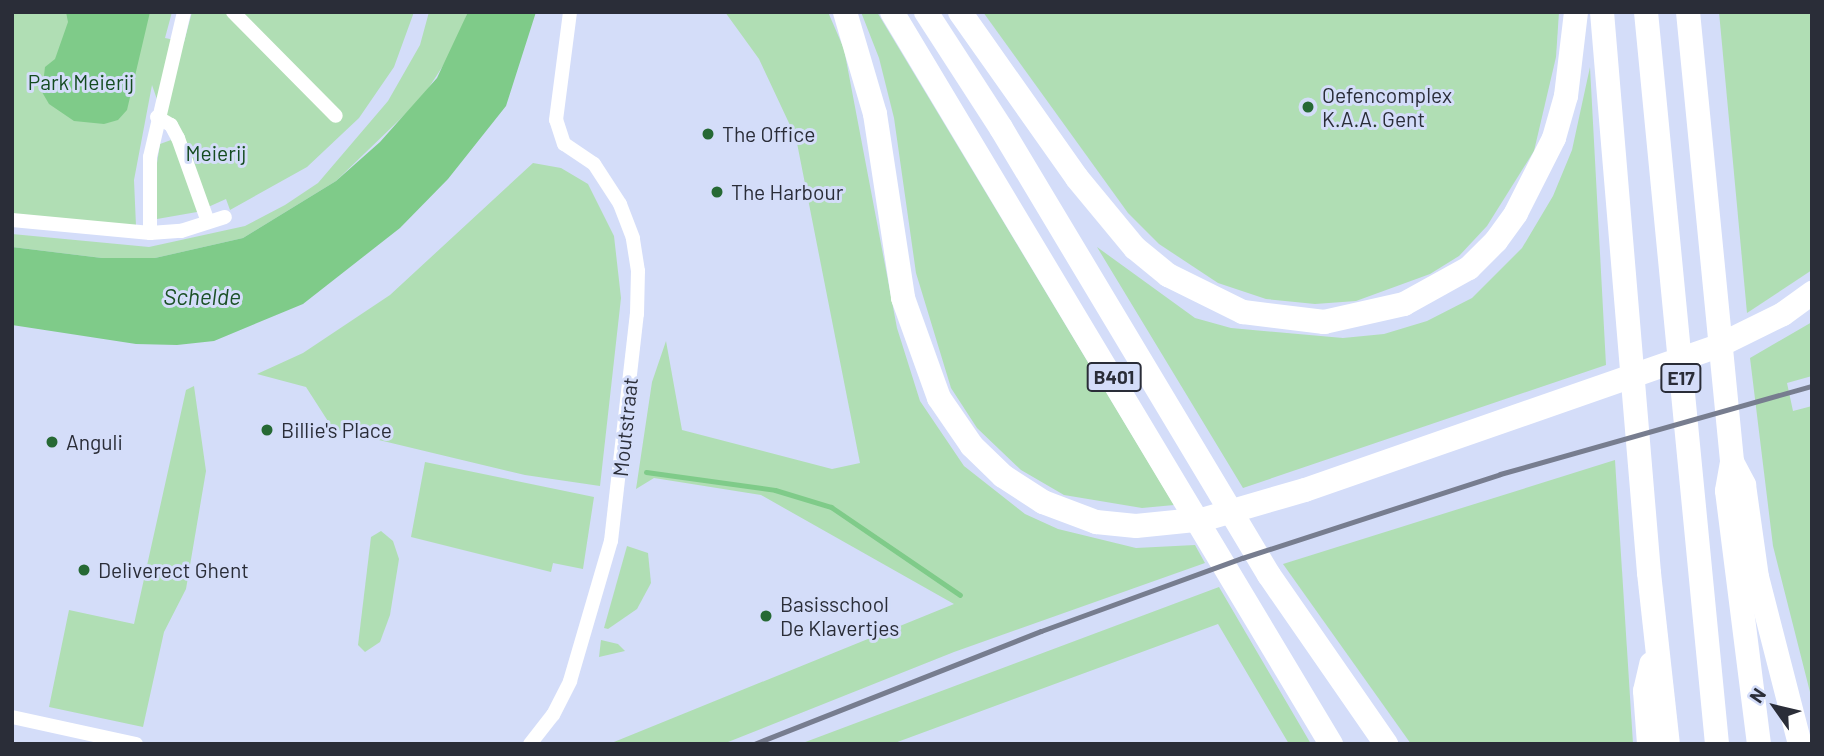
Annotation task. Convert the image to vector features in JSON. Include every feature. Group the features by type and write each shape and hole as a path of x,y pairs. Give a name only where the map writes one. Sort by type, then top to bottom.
{"highway":[{"path":"845,12 875,114 903,299 939,398 972,446 1022,490 1065,512 1122,525 1205,519 1305,490 1718,346 1809,296"},
{"name":"B401","path":"892,12 1331,744"},
{"name":"B401","path":"926,12 1008,140 1269,575 1386,744"},
{"path":"960,12 1077,178 1135,248 1168,275 1243,312 1324,322 1404,304 1469,268 1496,241 1517,213 1555,138 1566,96 1576,12"},
{"name":"E17","path":"1602,12 1656,643 1668,744"},
{"name":"E17","path":"1646,12 1717,744"},
{"name":"E17","path":"1688,12 1732,462 1728,503 1759,744"},
{"name":"E17","path":"1732,462 1744,485 1760,589 1800,744"},
{"path":"1649,744 1645,691 1656,643"}],"street":[{"path":"150,233 147,183 157,117 184,12"},
{"path":"233,12 335,116"},
{"name":"Moutstraat","path":"530,744 557,709 570,681 611,541 637,313 639,271 633,238 620,204 594,164 564,144 556,120 570,12"},
{"path":"157,117 171,125 178,138 208,222"},
{"path":"12,220 150,233 225,217"},
{"path":"12,716 136,744"}],"green space":[{"path":"12,12 172,12 165,38 184,42 192,12 414,12 394,67 359,118 307,167 230,210 226,199 197,212 157,219 154,182 160,144 171,140 152,85 134,180 136,226 12,214"},
{"path":"429,12 468,12 452,52 422,98 336,181 243,238 155,258 102,258 12,247 12,234 149,247 245,226 285,205 318,183 388,101 420,45"},
{"path":"725,12 828,12 844,49 897,328 920,401 964,466 1025,514 1058,529 1136,548 1195,545 1205,563 954,652 723,744 609,744 954,604 761,495 654,478 636,489 652,382 666,341 682,430 832,469 860,463 796,138 759,59"},
{"path":"861,12 877,12 1174,505 1142,508 1064,495 1021,470 977,428 951,388 916,273 894,118 879,58"},
{"path":"983,12 1559,12 1556,57 1534,151 1487,226 1459,256 1430,274 1356,301 1315,304 1266,299 1218,283 1159,244 1128,213"},
{"path":"1719,12 1812,12 1812,270 1747,313"},
{"path":"1590,67 1606,365 1243,488 1097,247 1195,318 1231,328 1343,338 1384,334 1427,321 1472,298 1522,248 1553,196 1572,150"},
{"path":"533,163 561,168 588,184 614,236 621,298 600,486 525,475 333,429 306,387 257,374 303,353 390,295"},
{"path":"1812,322 1812,376 1787,383 1793,411 1812,406 1812,700 1773,546 1750,358"},
{"path":"194,386 206,471 186,589 164,632 143,727 49,707 69,610 134,624 186,390"},
{"path":"1615,460 1633,744 1411,744 1283,564"},
{"path":"425,462 594,497 583,569 553,563 551,572 411,537"},
{"path":"381,531 393,541 399,559 390,615 380,642 365,652 358,645 371,537"},
{"path":"627,546 648,553 651,583 637,609 608,629 604,628"},
{"path":"1219,587 1311,744 1289,744 1218,624 892,744 800,744"},
{"path":"601,640 618,644 625,651 599,657"}],"water":[{"path":"66,12 150,12 127,110 118,120 104,124 74,121 49,104 42,92 45,67 55,59 68,22"},
{"name":"Schelde","path":"468,12 536,12 506,106 448,179 400,228 303,304 214,341 177,345 136,344 12,325 12,247 102,258 155,258 243,238 336,181 380,142 437,78"}],"waterway":[{"path":"646,472 775,490 831,507 960,595"}],"railway":[{"path":"754,744 1041,631 1242,558 1500,474 1812,386"}],"place":[{"name":"Oefencomplex K.A.A. Gent","path":"1308,107"},
{"name":"The Office","path":"708,134"},
{"name":"The Harbour","path":"717,192"},
{"name":"Billie's Place","path":"267,430"},
{"name":"Anguli","path":"52,442"},
{"name":"Deliverect Ghent","path":"84,570"},
{"name":"Basisschool De Klavertjes","path":"766,616"}],"park label":[{"name":"Park Meierij","path":"81,82"},
{"name":"Meierij","path":"216,153"}]}
